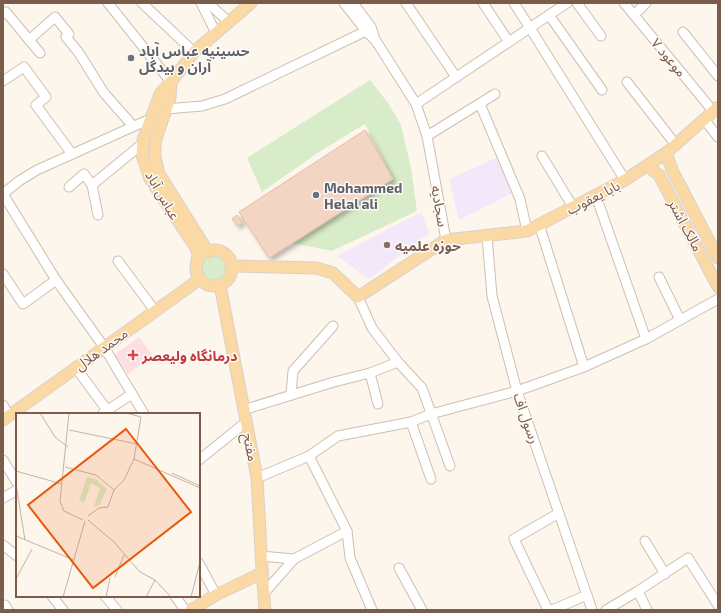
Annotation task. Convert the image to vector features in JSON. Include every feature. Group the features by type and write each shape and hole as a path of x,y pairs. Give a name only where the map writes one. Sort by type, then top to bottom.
{"main road":[{"name":"عباس آباد","path":"197,263 198,254 196,248 150,179 142,155 142,144 160,94 194,52 252,3"},
{"name":"عباس آباد","path":"171,82 170,98 154,142 155,157 159,174 208,252"},
{"name":"بابا یعقوب","path":"446,240 527,230 596,196 648,166 676,145 716,109"},
{"name":"مالک اشتر","path":"666,153 672,170 718,258"},
{"name":"مالک اشتر","path":"648,166 659,175 718,287"},
{"path":"659,175 661,170 664,168 672,170"},
{"name":"سجادیه","path":"358,297 446,240"},
{"path":"214,251 225,255 229,260 231,272 229,277 220,285 209,285 200,279 196,268 197,263 204,254 208,252 214,251"},
{"path":"231,266 316,268 333,273 358,297"},
{"name":"محمد هلال","path":"22,411 104,347 200,279"},
{"name":"مفتح","path":"220,285 257,478 265,610"},
{"name":"محمد هلال","path":"6,418 16,414"},
{"path":"191,610 262,573"}],"street":[{"path":"108,3 171,82"},
{"path":"142,3 194,52"},
{"path":"201,3 216,34"},
{"path":"208,3 229,22"},
{"name":"سجادیه","path":"344,3 366,31 376,41 416,104 427,136 446,240"},
{"path":"353,3 371,27 376,41"},
{"path":"406,3 456,77"},
{"path":"482,3 509,42"},
{"path":"514,3 625,180"},
{"path":"416,104 568,3"},
{"path":"577,3 601,36"},
{"name":"موعود ۷","path":"624,3 716,109"},
{"path":"634,15 646,3"},
{"path":"3,14 6,12 40,54"},
{"path":"549,15 602,90"},
{"path":"29,40 55,17 69,34 66,38 80,53 104,93 133,126"},
{"path":"166,109 202,106 225,99 366,31"},
{"path":"683,32 718,76"},
{"path":"3,81 24,67 46,97 36,105 72,154"},
{"path":"627,82 676,145"},
{"path":"427,136 495,94"},
{"path":"480,104 520,199 527,230"},
{"path":"143,413 104,347 56,280 3,194 19,181 38,170 150,119"},
{"path":"704,119 718,137"},
{"path":"92,185 142,144"},
{"path":"542,156 573,207"},
{"path":"69,187 84,174 92,185 98,215"},
{"path":"596,196 646,339"},
{"path":"539,224 584,367"},
{"name":"رسول اف","path":"487,236 492,296 517,391 592,610"},
{"path":"118,261 155,311"},
{"path":"3,274 22,304 56,280"},
{"path":"659,277 680,320"},
{"path":"358,297 372,328 398,362 422,388 450,466"},
{"path":"257,478 309,456 338,436 411,422 431,414 517,391 584,367 646,339 718,299"},
{"path":"291,395 294,371 333,326"},
{"path":"243,410 370,373 398,362"},
{"path":"76,368 105,413 132,394"},
{"path":"370,373 378,404"},
{"path":"3,405 6,418"},
{"path":"200,459 246,422"},
{"path":"411,422 431,479"},
{"path":"309,456 347,531 350,558 372,610"},
{"path":"3,460 16,481"},
{"path":"3,498 16,491"},
{"path":"548,610 514,539 559,513"},
{"path":"264,593 294,559 347,531"},
{"path":"645,541 665,574"},
{"path":"3,545 16,555"},
{"path":"261,556 294,559"},
{"path":"606,610 688,558 715,593 718,605"},
{"path":"200,565 216,596"},
{"path":"399,568 422,610"},
{"path":"638,591 647,610"},
{"path":"552,610 587,595"},
{"path":"53,597 63,610"},
{"path":"106,597 116,609"},
{"path":"177,597 185,610"},
{"path":"3,607 5,606 8,610"}],"shaded area":[{"path":"496,158 513,193 459,220 449,179"},
{"name":"حوزه علمیه","path":"421,212 429,233 369,279 337,256"},
{"name":"درمانگاه ولیعصر","path":"139,337 153,356 128,374 114,355"}],"green space":[{"path":"370,80 388,103 401,125 411,168 417,211 332,251 292,243 393,179 365,124 319,152 262,192 247,158"},
{"path":"214,254 220,255 228,263 228,275 220,283 214,284 208,283 200,275 199,269 200,263 208,255"}],"building":[{"name":"Mohammed Helal ali","path":"365,130 393,179 269,258 239,212"},
{"path":"237,215 242,223 238,226 232,219"}],"place":[{"name":"حسینیه عباس آباد آران و بیدگل","path":"131,58"},
{"name":"Mohammed Helal ali","path":"316,195"},
{"name":"حوزه علمیه","path":"387,245"},
{"name":"درمانگاه ولیعصر","path":"133,355"}]}
